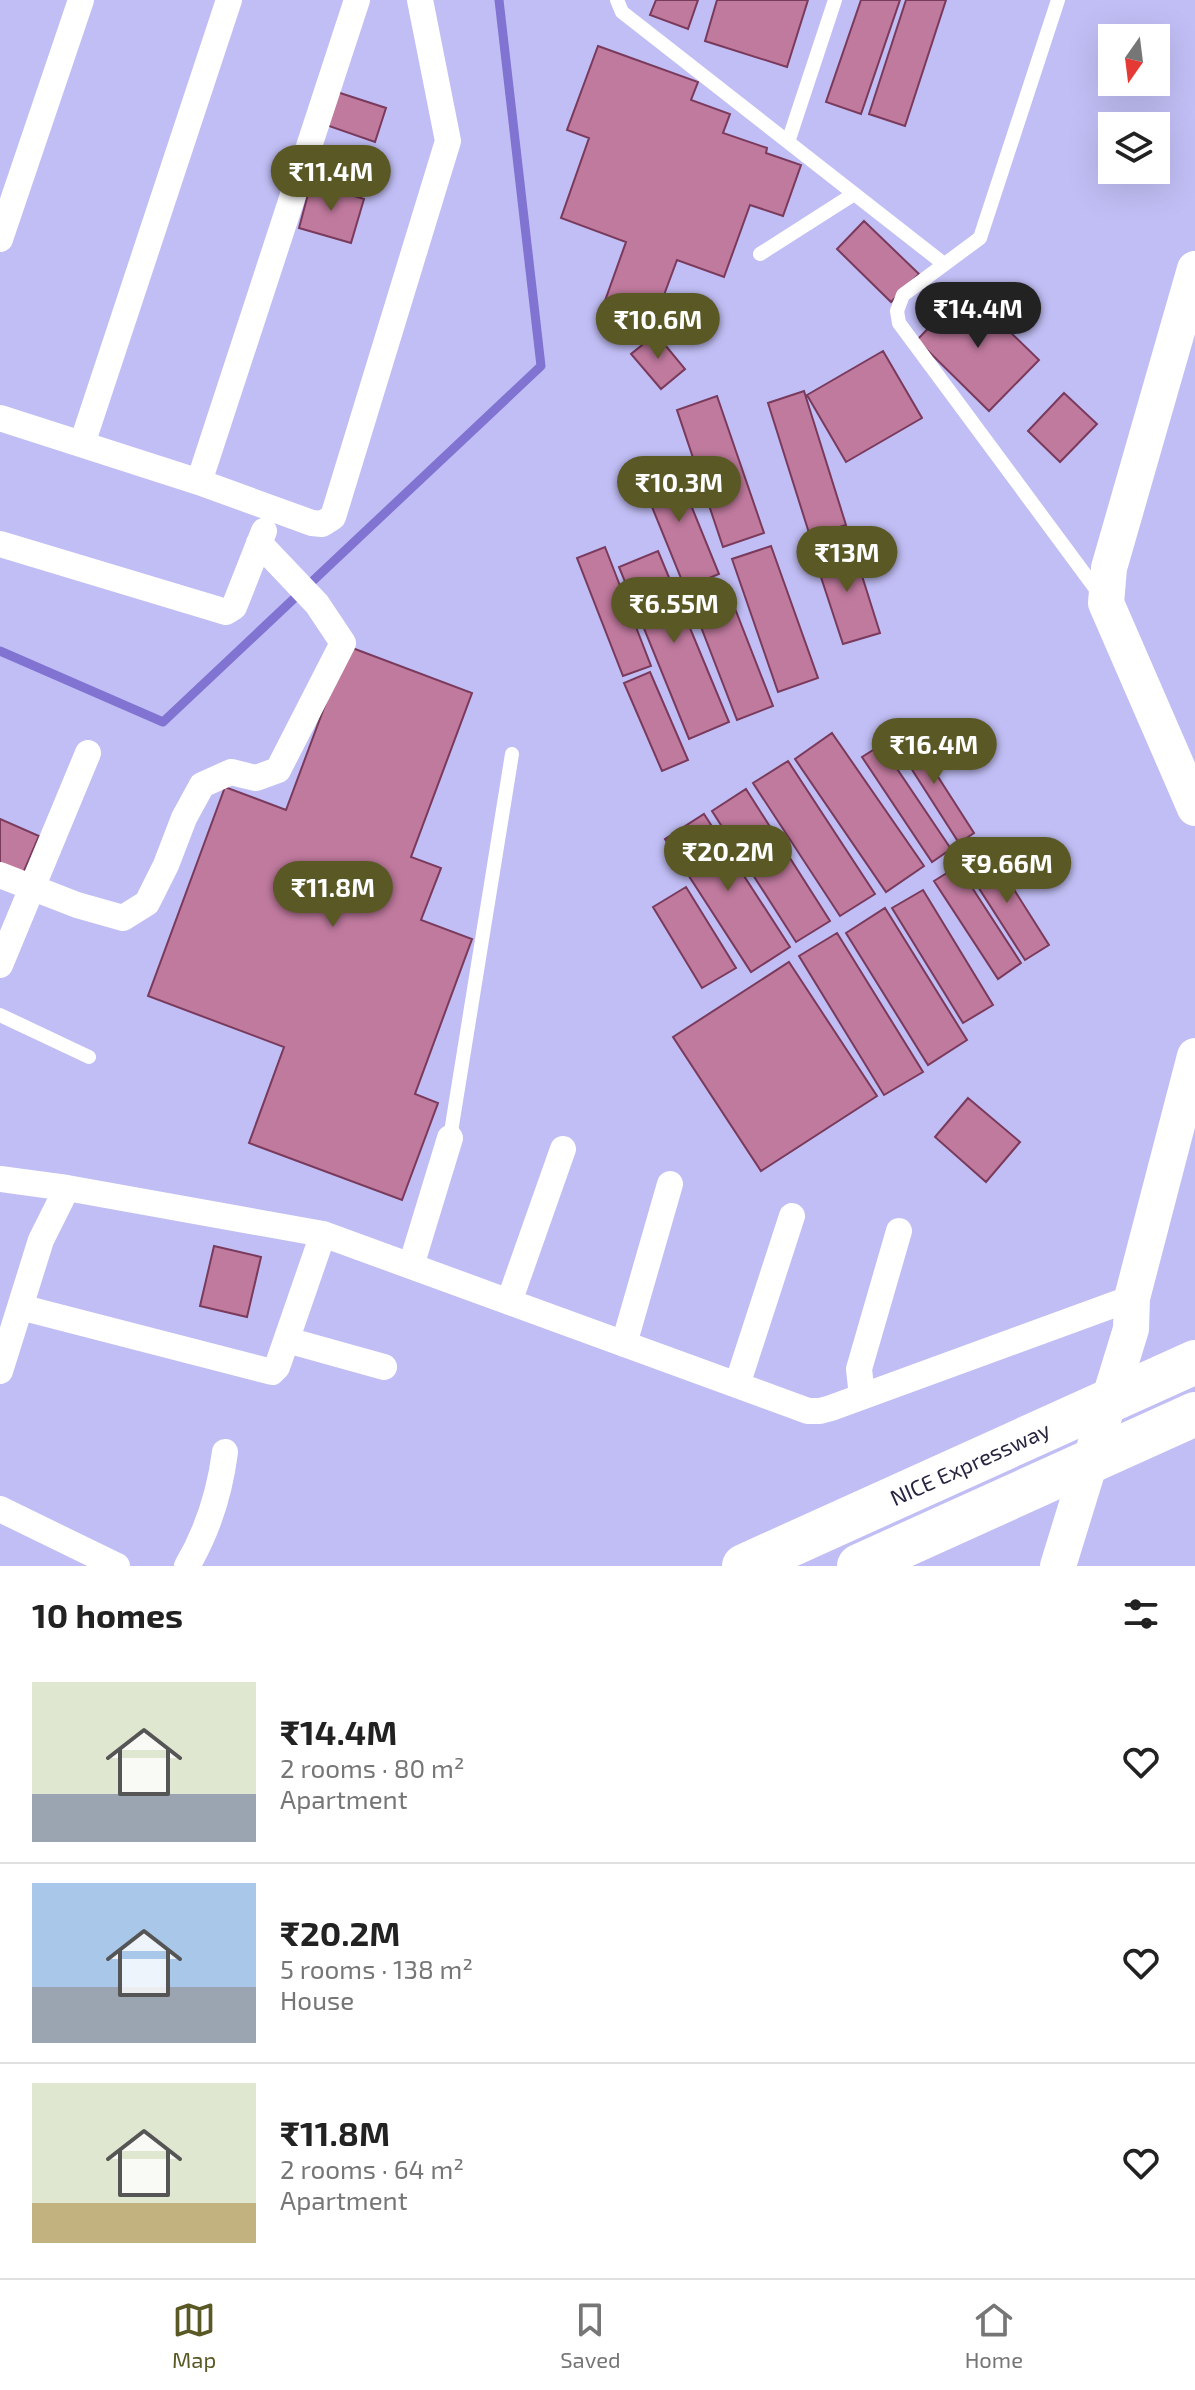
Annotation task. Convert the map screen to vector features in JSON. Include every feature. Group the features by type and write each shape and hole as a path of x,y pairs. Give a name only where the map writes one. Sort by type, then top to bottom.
{"highway":[{"name":"NICE Expressway","path":"744,1566 1195,1362"},
{"path":"859,1566 1195,1414"}],"street":[{"path":"0,239 81,0"},
{"path":"82,444 229,0"},
{"path":"199,482 357,0"},
{"path":"0,418 199,482 312,523 322,524 333,517 447,149 448,135 420,0"},
{"path":"1195,269 1109,568 1106,603 1195,808"},
{"path":"0,544 226,612 234,607 272,509"},
{"path":"0,875 77,905 123,918 147,903 202,785 231,772 256,778 278,770 343,645 317,604 259,543"},
{"path":"0,965 88,753"},
{"path":"1058,1566 1132,1313 1195,1056"},
{"path":"411,1266 450,1138"},
{"path":"509,1302 563,1149"},
{"path":"0,1179 323,1234 808,1411 820,1411 1132,1313"},
{"path":"624,1344 670,1184"},
{"path":"0,1371 41,1240 67,1188"},
{"path":"737,1385 792,1216"},
{"path":"862,1396 859,1369 899,1231"},
{"path":"20,1307 272,1372 277,1367 287,1340 323,1234"},
{"path":"287,1340 384,1367"},
{"path":"187,1566 201,1541 223,1470 225,1452"},
{"path":"0,1509 117,1566"}],"lane":[{"path":"617,0 622,12 944,264"},
{"path":"788,142 835,0"},
{"path":"1058,0 980,238 903,295 897,311 899,323 1106,603"},
{"path":"760,254 854,194"},
{"path":"450,1138 512,754"},
{"path":"0,1015 89,1057"}],"building":[{"path":"656,0 698,0 688,29 650,15"},
{"path":"717,0 808,0 787,67 705,41"},
{"path":"861,0 900,0 861,114 826,102"},
{"path":"906,0 946,0 905,126 869,114"},
{"path":"598,46 698,82 691,100 730,114 723,133 767,148 766,153 801,165 783,216 750,205 724,277 677,260 651,330 601,312 626,242 561,218 589,138 567,130"},
{"path":"337,92 386,108 375,142 326,125"},
{"path":"311,183 364,199 351,243 299,228"},
{"path":"864,221 919,274 891,302 837,249"},
{"path":"966,289 1039,360 989,411 917,340"},
{"path":"656,334 685,369 661,389 631,354"},
{"path":"883,351 922,418 846,462 807,395"},
{"path":"804,391 846,525 810,536 768,403"},
{"path":"1064,393 1097,424 1060,462 1028,431"},
{"path":"717,396 764,533 723,547 677,410"},
{"path":"673,461 719,574 685,588 639,475"},
{"path":"852,544 880,633 843,644 814,556"},
{"path":"771,546 818,678 778,692 732,559"},
{"path":"605,547 651,666 623,676 577,558"},
{"path":"658,551 729,722 689,739 619,567"},
{"path":"727,588 773,706 737,720 691,601"},
{"path":"347,646 472,693 411,857 441,868 421,920 472,939 415,1094 438,1103 402,1200 249,1143 284,1047 148,996 225,787 286,810"},
{"path":"650,672 688,760 662,771 624,683"},
{"path":"908,730 974,833 959,843 893,740"},
{"path":"832,733 924,866 886,892 795,759"},
{"path":"881,745 951,849 932,862 862,757"},
{"path":"788,761 875,894 840,916 753,783"},
{"path":"746,789 830,921 796,942 712,811"},
{"path":"704,814 790,947 751,972 665,839"},
{"path":"0,819 39,836 21,878 0,869"},
{"path":"989,850 1049,945 1025,960 964,865"},
{"path":"958,866 1021,963 998,979 934,881"},
{"path":"686,887 736,968 702,988 653,907"},
{"path":"923,890 993,1005 963,1023 892,908"},
{"path":"885,908 967,1040 928,1065 846,933"},
{"path":"837,933 923,1072 884,1095 799,956"},
{"path":"789,962 877,1096 761,1171 673,1037"},
{"path":"968,1098 1020,1142 986,1182 935,1137"},
{"path":"214,1246 261,1257 247,1317 200,1306"}],"waterway":[{"path":"0,651 163,722 541,366 499,0"}]}
